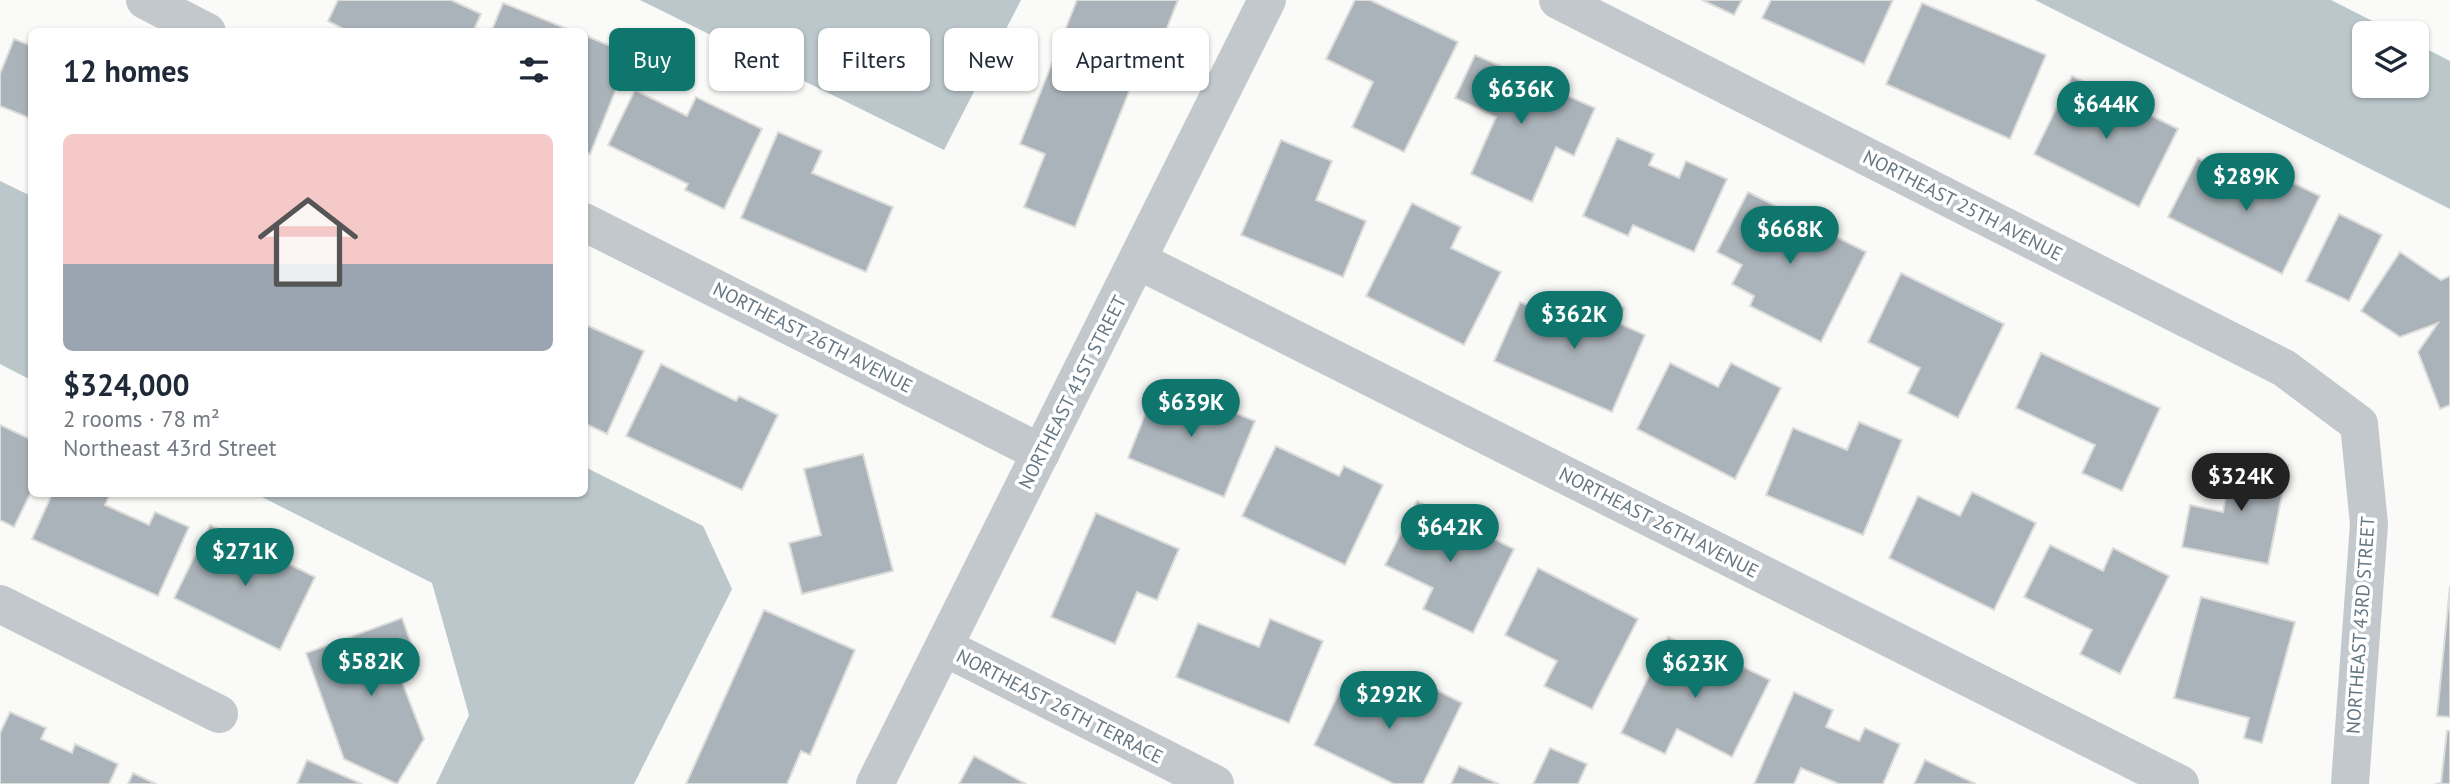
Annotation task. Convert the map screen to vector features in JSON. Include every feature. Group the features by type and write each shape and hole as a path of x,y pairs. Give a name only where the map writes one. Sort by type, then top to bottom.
{"street":[{"path":"145,0 199,28"},
{"name":"NORTHEAST 41ST STREET","path":"875,784 1139,261 1267,0"},
{"name":"NORTHEAST 25TH AVENUE","path":"1558,0 2284,368 2359,424"},
{"name":"NORTHEAST 26TH AVENUE","path":"588,224 1041,453"},
{"name":"NORTHEAST 26TH AVENUE","path":"1139,261 2180,784"},
{"name":"NORTHEAST 43RD STREET","path":"2350,784 2369,524 2359,424"},
{"path":"0,604 219,714"},
{"name":"NORTHEAST 26TH TERRACE","path":"944,647 1214,784"}],"shaded area":[{"path":"640,0 1021,0 1007,28 944,28 944,91 974,91 944,150 824,91 930,91 930,28 818,28 818,88 804,81 804,28 709,28 709,34"},
{"path":"2035,0 2331,0 2372,21 2352,21 2352,98 2429,98 2429,50 2450,61 2450,209"},
{"path":"0,181 28,195 28,378 0,364"},
{"path":"588,468 703,526 732,589 634,784 436,784 469,715 432,583 262,497 588,497"}],"building":[{"path":"338,0 451,0 481,14 475,28 341,28 328,21"},
{"path":"1077,0 1178,0 1167,28 1066,28"},
{"path":"1355,0 1370,0 1458,42 1404,152 1352,127 1373,82 1326,59"},
{"path":"1702,0 1742,0 1734,15"},
{"path":"1771,0 1893,0 1864,64 1762,18"},
{"path":"503,3 565,28 493,28"},
{"path":"1922,3 2046,55 2010,139 1886,84"},
{"path":"588,37 609,45 609,91 615,91 590,154"},
{"path":"14,39 28,44 28,117 0,106 0,74"},
{"path":"1475,55 1595,108 1574,156 1556,147 1532,202 1471,174 1496,117 1455,98"},
{"path":"1052,63 1052,91 1129,91 1075,227 1024,207 1045,154 1020,144"},
{"path":"2072,76 2178,129 2139,207 2034,154"},
{"path":"635,91 687,116 696,97 762,129 724,209 685,190 688,184 608,145"},
{"path":"778,132 822,151 812,173 893,207 866,272 741,218"},
{"path":"1617,138 1654,154 1649,165 1679,178 1686,161 1727,179 1694,252 1633,225 1628,236 1583,216"},
{"path":"1281,140 1332,161 1316,200 1366,221 1343,277 1241,235"},
{"path":"2198,158 2256,186 2264,169 2320,196 2282,274 2168,217"},
{"path":"1748,192 1866,252 1821,342 1750,306 1754,296 1732,284 1742,265 1717,252"},
{"path":"1412,203 1461,227 1451,248 1501,272 1464,345 1366,296"},
{"path":"2339,214 2382,235 2349,301 2306,281"},
{"path":"2400,252 2441,280 2450,276 2450,405 2440,409 2418,352 2438,323 2400,337 2361,311"},
{"path":"1901,273 2004,324 1958,418 1908,393 1920,368 1868,342"},
{"path":"1589,293 1624,308 1618,323 1645,335 1612,412 1494,361 1520,302 1575,326"},
{"path":"588,326 644,351 607,434 588,425"},
{"path":"2041,353 2160,408 2122,491 2082,473 2095,445 2016,408"},
{"path":"1670,363 1718,387 1731,363 1781,388 1735,479 1637,429"},
{"path":"661,364 736,401 739,396 778,415 742,490 626,436"},
{"path":"1158,382 1255,421 1224,497 1128,458"},
{"path":"1859,422 1902,440 1863,535 1766,495 1793,428 1847,450"},
{"path":"0,425 28,438 29,497 14,527 0,520"},
{"path":"1276,446 1339,476 1344,466 1383,485 1345,565 1242,516"},
{"path":"863,454 893,571 802,594 789,543 821,535 804,469"},
{"path":"2234,454 2288,465 2268,564 2182,547 2190,505 2223,512"},
{"path":"1972,492 2036,523 1994,610 1889,558 1918,496 1960,516"},
{"path":"51,497 109,497 105,505 149,525 155,512 189,527 158,596 32,539"},
{"path":"1417,501 1514,549 1473,633 1423,609 1433,588 1385,565"},
{"path":"1096,513 1179,549 1157,600 1137,592 1115,644 1051,617"},
{"path":"210,525 315,577 280,650 174,598"},
{"path":"2050,545 2103,571 2113,548 2169,576 2120,674 2080,654 2092,630 2024,597"},
{"path":"1538,568 1638,619 1592,709 1544,686 1557,661 1505,635"},
{"path":"2450,586 2450,717 2437,716"},
{"path":"2201,597 2295,622 2262,743 2244,738 2249,718 2174,698"},
{"path":"764,610 855,650 810,755 801,751 787,784 686,784"},
{"path":"402,618 419,666 399,674 424,739 397,784 344,759 306,653"},
{"path":"1270,619 1323,641 1289,723 1176,677 1198,623 1259,647"},
{"path":"1668,637 1727,665 1729,660 1770,680 1732,757 1677,729 1665,754 1621,733"},
{"path":"1411,677 1462,703 1423,784 1394,784 1314,745 1345,680 1397,706"},
{"path":"1794,692 1833,710 1826,727 1859,741 1865,728 1900,744 1883,784 1839,784 1801,768 1794,784 1754,784"},
{"path":"10,712 46,728 41,739 72,753 75,744 118,764 109,784 0,784 0,733"},
{"path":"2447,731 2450,731 2450,784 2435,784 2441,783"},
{"path":"1550,748 1587,764 1578,784 1533,784"},
{"path":"974,756 1026,784 959,784"},
{"path":"307,760 362,784 297,784"},
{"path":"1925,760 1976,784 1914,784"},
{"path":"1459,766 1499,784 1451,784"},
{"path":"133,773 156,784 128,784"}]}
